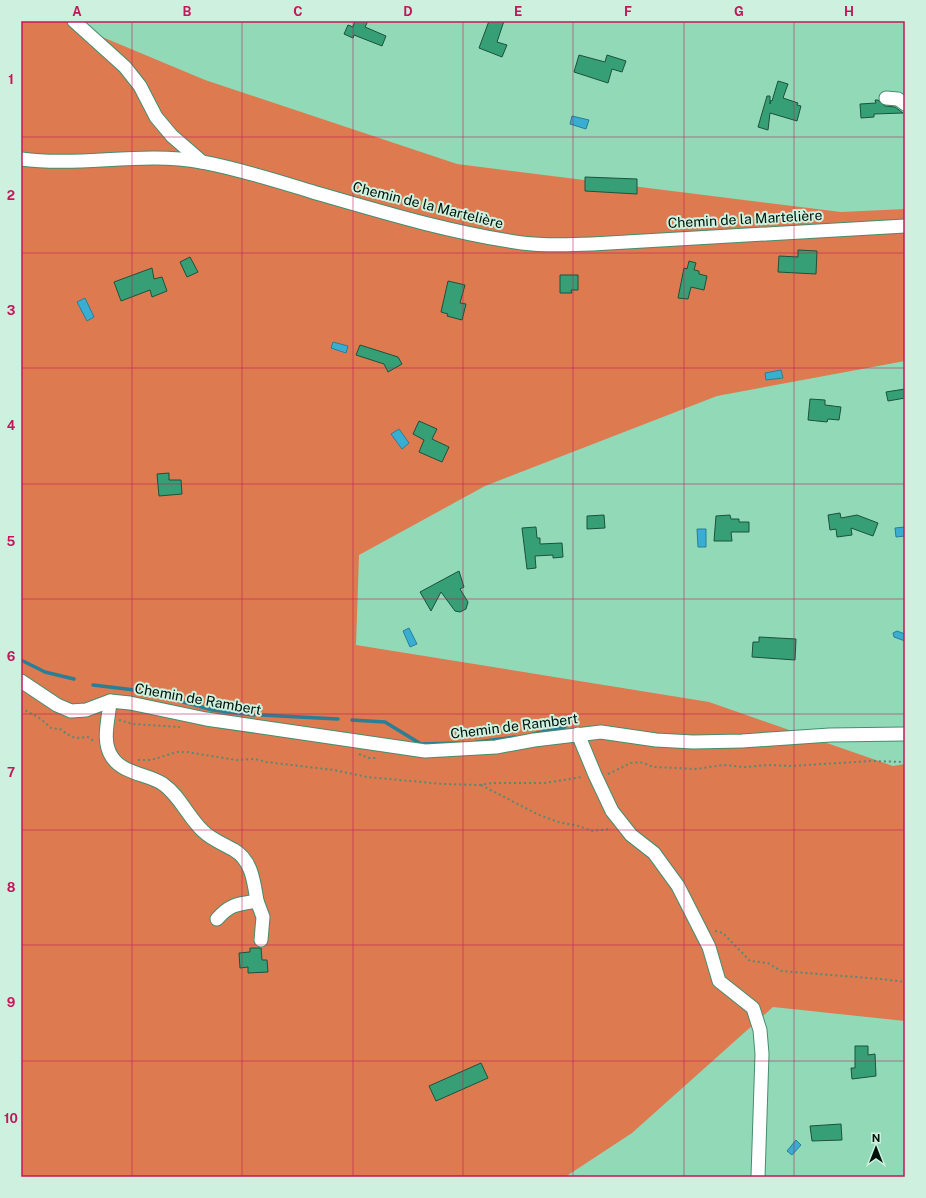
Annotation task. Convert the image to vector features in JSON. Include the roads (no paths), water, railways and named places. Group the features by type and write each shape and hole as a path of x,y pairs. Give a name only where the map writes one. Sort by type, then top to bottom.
{"street":[{"path":"74,21 125,67 140,86 156,117 172,136 202,162"},
{"path":"886,98 898,99 905,104"},
{"name":"Chemin de la Martelière","path":"21,160 54,161 169,158 202,162 256,175 453,230 522,243 545,245 592,244 905,226"},
{"name":"Chemin de Rambert","path":"21,681 57,705 71,711 86,710 110,701 130,703 206,719 425,751 496,747 578,734 601,732 656,740 693,742 830,735 905,734"},
{"path":"110,701 106,732 108,748 112,757 118,764 163,784 202,831 211,838 236,850 244,858 250,868 254,881 257,901 263,917 261,940"},
{"path":"578,734 612,811 631,836 654,853 678,886 709,948 718,981 753,1008 760,1030 762,1054 758,1177"},
{"path":"217,919 225,909 239,904 257,901"}],"water":[{"path":"572,116 589,120 586,129 570,124"},
{"path":"85,298 94,317 87,321 77,302"},
{"path":"333,342 348,346 346,353 331,348"},
{"path":"781,370 783,378 766,380 765,373"},
{"path":"399,429 409,443 402,449 391,434"},
{"path":"905,527 905,536 896,537 895,528"},
{"path":"697,529 706,529 706,547 698,547"},
{"path":"409,628 417,644 410,647 403,631"},
{"path":"897,631 905,634 905,641 894,637 893,633"},
{"path":"796,1140 801,1145 792,1155 787,1151"}],"waterway":[{"path":"21,660 45,672 74,679"},
{"path":"93,685 143,691 213,710 254,715"},
{"path":"261,715 338,719"},
{"path":"352,720 385,722 421,744 459,743"},
{"path":"533,734 565,727"},
{"path":"477,742 515,737"}]}
